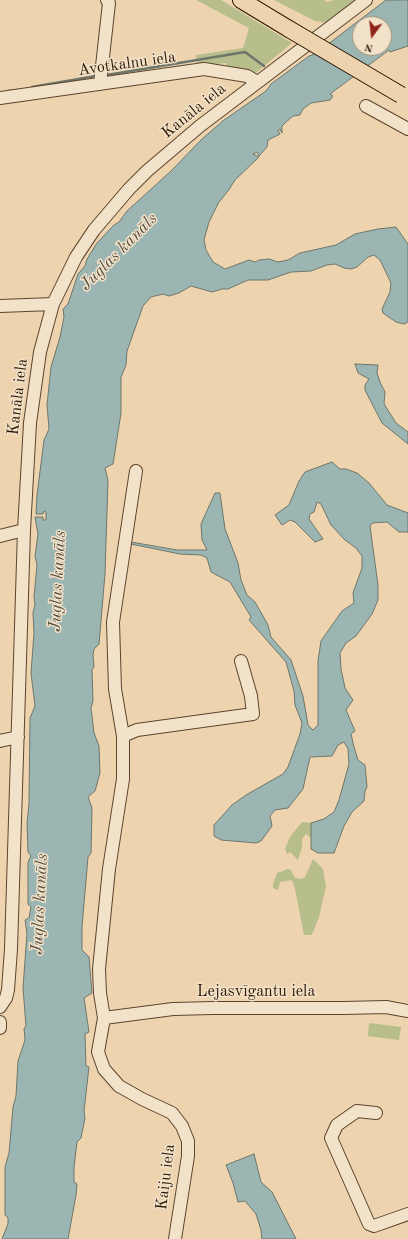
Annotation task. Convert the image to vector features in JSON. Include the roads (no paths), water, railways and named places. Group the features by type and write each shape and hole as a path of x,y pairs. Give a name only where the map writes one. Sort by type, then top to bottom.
{"main road":[{"path":"241,0 404,97"}],"street":[{"path":"100,84 109,3 107,0"},
{"name":"Kanāla iela","path":"0,1007 6,998 9,973 24,530 34,388 40,352 54,304 76,257 94,230 129,188 200,126 366,0"},
{"name":"Avotkalnu iela","path":"0,98 204,70 247,76 256,82"},
{"path":"366,106 408,129"},
{"path":"0,306 54,304"},
{"name":"Kaiju iela","path":"136,471 113,622 114,688 123,736 123,779 109,869 99,969 100,993 104,1018 98,1052 104,1069 119,1086 172,1113 182,1126 188,1141 188,1156 180,1199 175,1239"},
{"path":"0,536 24,530"},
{"path":"123,736 137,730 253,714 251,696 241,661"},
{"path":"0,741 18,737"},
{"name":"Lejasvīgantu iela","path":"104,1018 173,1009 213,1008 343,1008 386,1006 408,1011"},
{"path":"0,1022 0,1028"},
{"path":"376,1113 357,1111 337,1125 331,1138 370,1224 374,1226 408,1214"}],"water":[{"path":"386,0 408,0 408,46 392,51 392,16 365,16"},
{"name":"Juglas kanāls","path":"352,26 352,56 381,56 330,94 333,96 330,100 311,103 303,109 300,115 293,116 282,126 282,133 280,129 278,130 280,134 268,140 267,147 259,156 257,152 253,154 259,157 235,180 219,202 209,222 204,240 206,250 213,262 225,269 249,260 255,262 269,259 278,262 288,260 300,253 336,245 355,234 396,227 408,244 408,322 404,324 396,322 383,313 382,309 390,292 391,283 380,260 374,255 368,257 357,267 351,269 335,264 327,265 311,271 291,272 268,280 248,280 228,289 212,292 191,286 179,293 169,296 163,294 151,297 143,306 127,351 126,365 121,377 121,413 113,464 105,468 108,480 105,574 99,644 94,649 93,655 93,701 91,708 94,733 99,746 100,773 95,791 88,797 92,808 91,853 88,857 82,927 82,950 89,957 92,993 84,998 89,1032 85,1034 86,1066 89,1067 84,1111 85,1118 81,1138 77,1142 74,1167 74,1182 77,1184 76,1195 68,1239 2,1239 8,1224 8,1218 5,1215 5,1167 9,1153 13,1107 16,1096 18,1061 25,1040 24,1028 26,1026 23,988 27,933 25,920 29,918 31,907 28,904 28,862 31,856 28,852 27,823 29,804 30,718 35,706 31,673 34,633 33,613 35,604 34,597 37,565 35,556 38,534 35,517 43,517 43,520 46,520 46,512 44,511 43,514 36,514 37,495 44,440 49,429 47,405 51,367 60,337 64,317 63,309 68,304 78,274 85,266 87,259 97,243 114,225 119,222 127,211 224,120 266,91 271,84 309,56 315,54"},
{"path":"355,364 378,365 377,373 385,392 384,404 396,423 408,432 408,444 382,423 365,390 365,385 369,379 358,373"},
{"path":"332,462 340,469 346,469 357,473 369,483 387,505 408,513 408,532 399,532 387,522 372,523 370,526 378,585 378,600 372,614 356,636 346,643 340,653 341,669 345,688 353,700 346,710 355,731 351,734 358,760 365,765 367,787 364,801 352,812 344,826 334,853 318,853 311,849 311,823 324,819 334,812 339,800 349,764 348,749 344,742 338,745 332,756 310,757 303,789 288,808 275,810 270,816 272,826 261,841 256,843 221,840 214,836 214,825 232,805 246,795 283,774 288,767 300,734 302,723 295,705 294,691 286,662 249,620 251,617 230,582 211,572 207,558 201,555 180,554 131,544 131,542 177,550 207,550 202,540 201,524 215,493 220,493 225,529 238,563 241,580 247,595 255,602 268,625 271,637 291,660 303,696 308,725 313,730 318,725 318,661 321,641 342,611 354,603 353,593 362,568 362,556 356,548 345,540 331,525 321,504 317,502 314,512 310,514 309,519 323,539 315,542 295,522 290,520 282,525 275,515 289,505 299,481 305,472"},
{"path":"254,1154 261,1182 272,1192 296,1239 262,1239 256,1214 245,1201 238,1202 226,1165"}],"waterway":[{"path":"107,75 245,52 264,66"},
{"path":"32,87 96,76"},
{"path":"8,91 17,90"}]}
